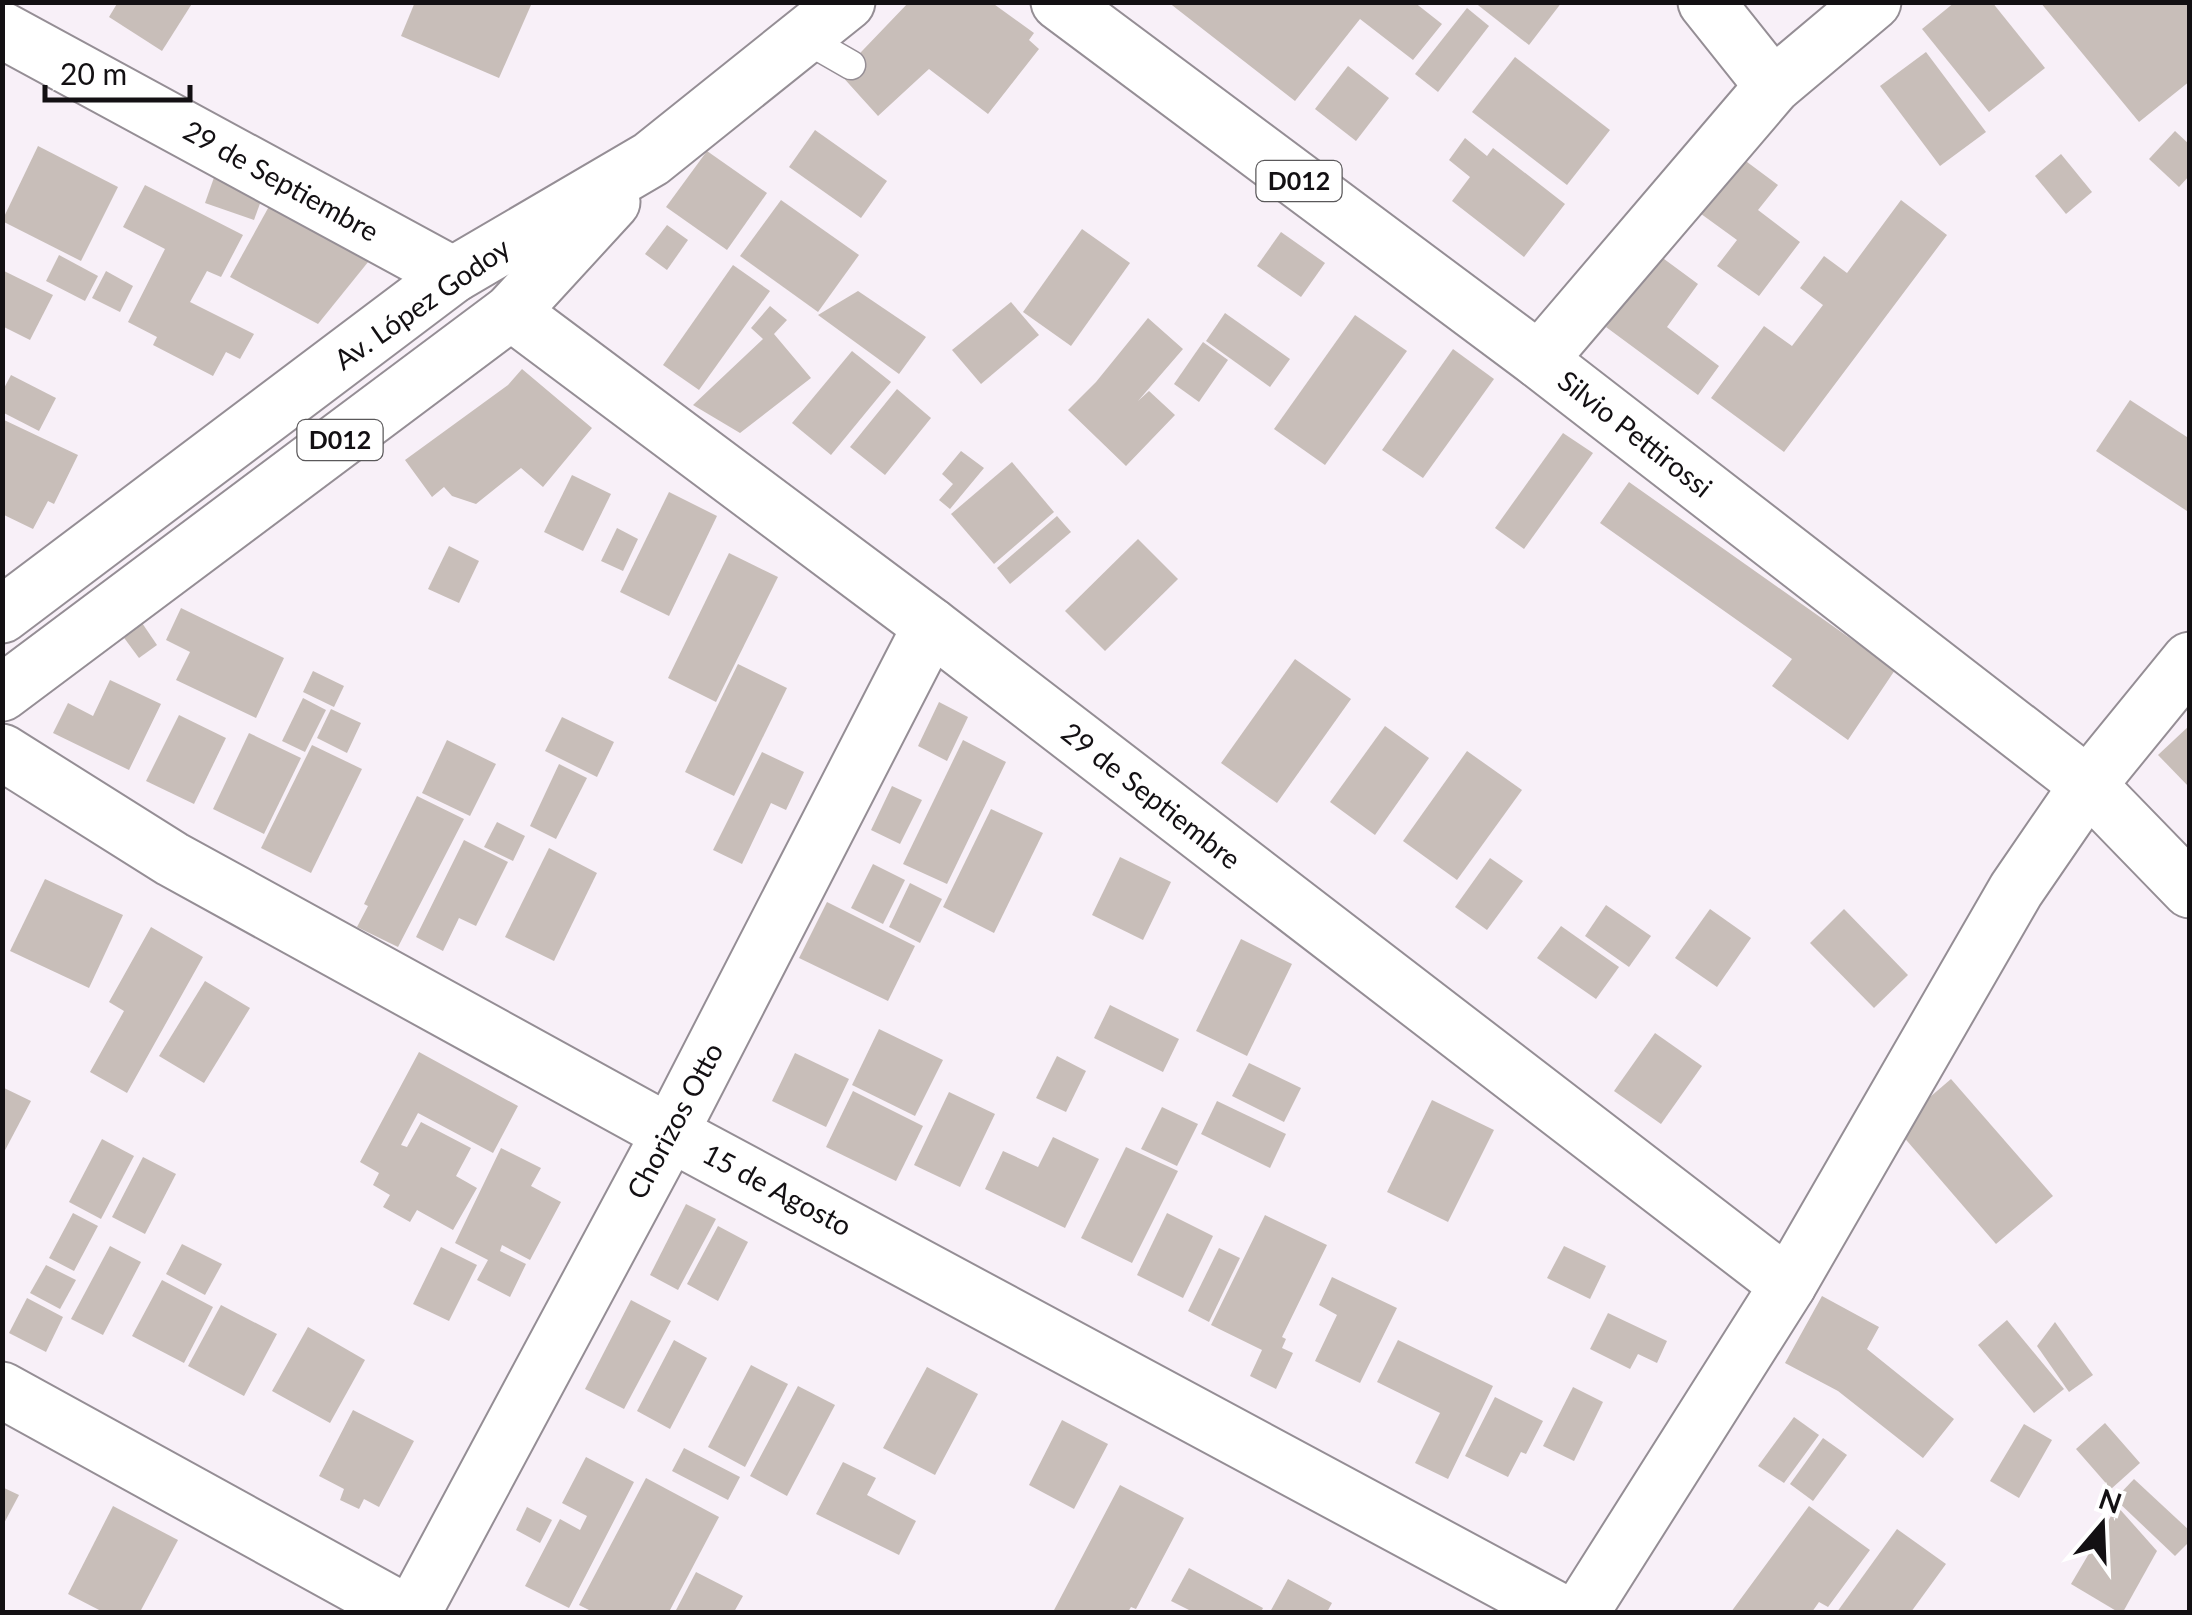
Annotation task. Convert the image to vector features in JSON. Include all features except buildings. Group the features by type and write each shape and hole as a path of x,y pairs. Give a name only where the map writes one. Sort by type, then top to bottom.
{"street":[{"name":"Av. López Godoy","path":"2,615 453,275 651,159 847,2"},
{"name":"Silvio Pettirossi","path":"1058,2 1539,360 2088,784 2190,890"},
{"path":"1706,2 1773,86"},
{"path":"1539,360 1773,86 1873,2"},
{"name":"29 de Septiembre","path":"2,30 453,275"},
{"name":"D012","path":"2,693 511,312 651,159"},
{"name":"29 de Septiembre","path":"511,312 931,626 1788,1285"},
{"name":"Chorizos Otto","path":"409,1612 670,1133 931,626"},
{"path":"1581,1612 1788,1285 2016,890 2088,784 2190,660"},
{"name":"15 de Agosto","path":"2,752 172,858 670,1133 1560,1612"},
{"path":"2,1390 409,1612"}],"lane":[{"path":"804,38 851,64"}]}
